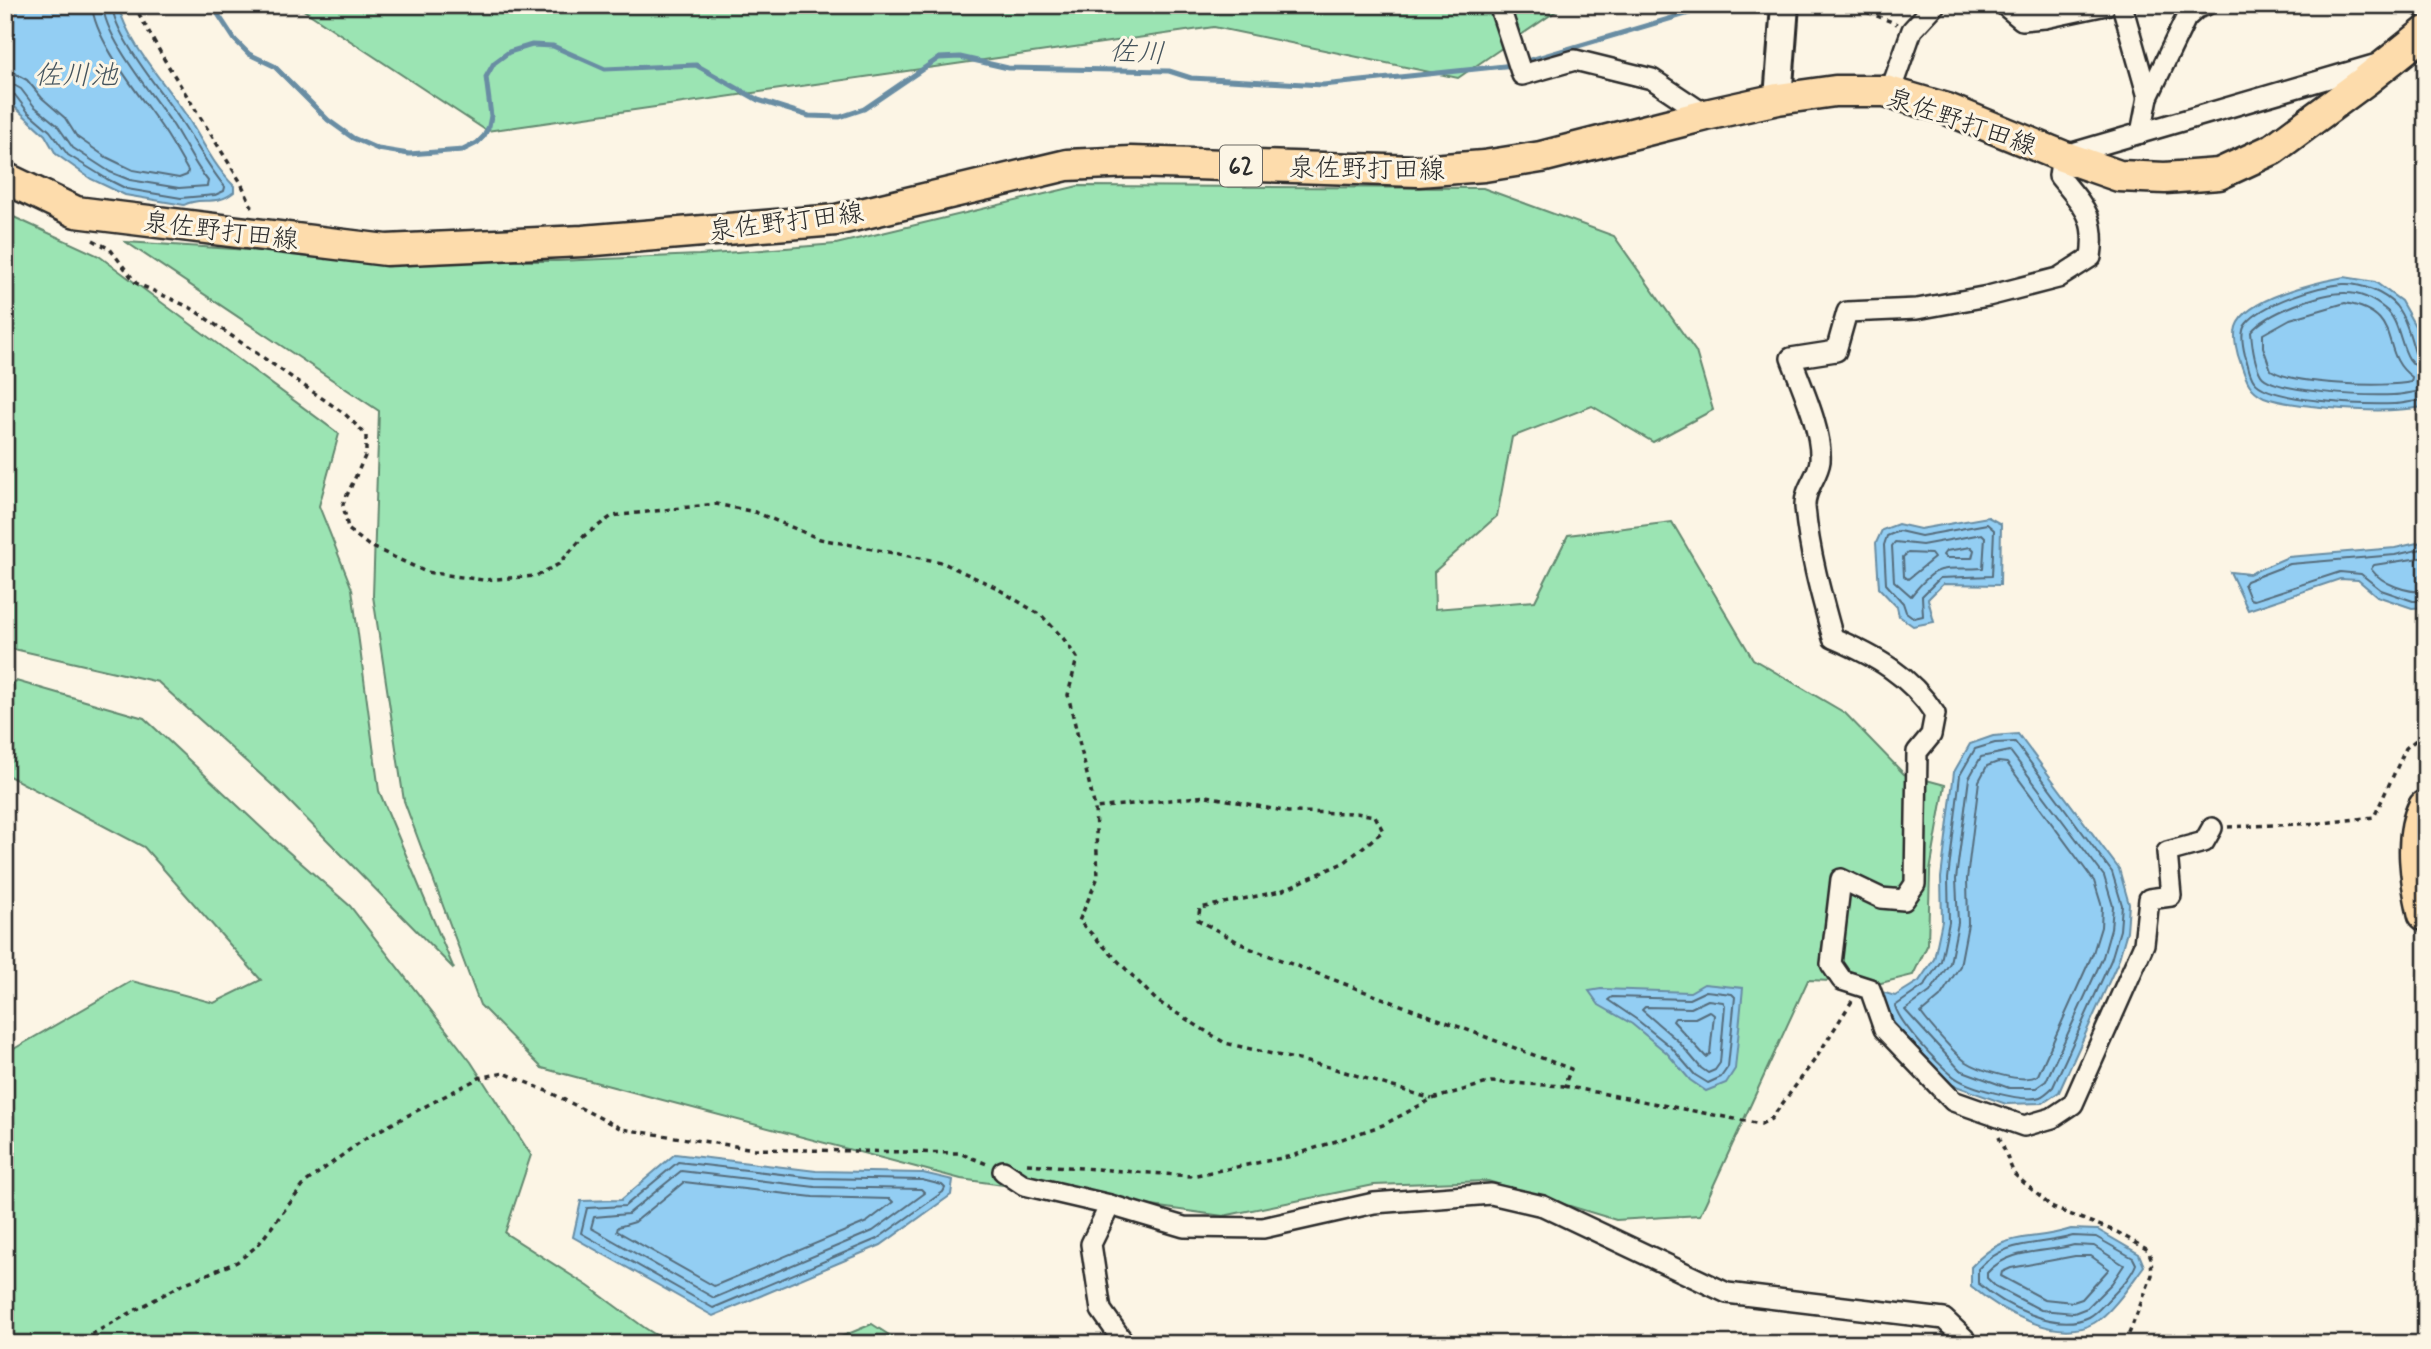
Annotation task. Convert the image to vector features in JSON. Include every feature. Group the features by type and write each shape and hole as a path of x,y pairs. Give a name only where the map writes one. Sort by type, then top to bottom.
{"highway":[{"path":"2426,808 2418,847 2419,882 2426,913"}],"main road":[{"name":"泉佐野打田線","path":"5,178 76,212 386,250 583,241 836,219 1067,165 1131,162 1418,172 1484,166 1541,157 1778,99 1835,91 1889,92 1947,110 2119,176 2165,178 2219,174 2273,149 2426,32"}],"street":[{"path":"1499,5 1522,75 1576,60 1652,79 1706,115"},
{"path":"1889,92 1912,30 1935,5"},
{"path":"2004,5 2022,20 2106,5"},
{"path":"2122,5 2148,97"},
{"path":"2141,133 2148,97 2186,18 2197,8 2206,5"},
{"path":"2419,5 2426,8"},
{"path":"1778,99 1784,10"},
{"path":"2212,828 2204,842 2167,852 2171,896 2149,899 2144,944 2073,1104 2052,1118 2024,1126 1954,1101 1884,1029 1870,989 1842,980 1831,964 1841,879 1881,898 1904,900 1914,884 1917,752 1931,735 1935,714 1923,695 1902,675 1833,638 1814,569 1805,503 1807,490 1820,464 1818,436 1791,358 1836,351 1847,312 1917,309 1988,296 2058,278 2091,257 2094,235 2087,211 2059,176 2062,156 2391,60"},
{"path":"1003,1171 1024,1185 1110,1205 1184,1227 1263,1228 1374,1202 1491,1194 1544,1206 1727,1293 1944,1320 1967,1344"},
{"path":"1110,1205 1091,1244 1101,1310 1125,1344"}],"path":[{"path":"134,5 164,60 240,181 265,236"},
{"path":"1818,6 1861,10 1912,30"},
{"path":"90,238 110,249 136,283 191,308 345,414 366,435 366,454 343,504 348,529 368,545 426,572 483,580 536,576 559,564 584,536 612,516 716,504 755,512 820,539 941,562 995,587 1042,616 1077,658 1068,695 1095,808 1098,877 1079,921 1157,1002 1225,1044 1329,1066 1432,1099"},
{"path":"2212,828 2323,823 2374,817 2406,748 2426,732"},
{"path":"1095,808 1207,796 1288,812 1356,813 1375,816 1383,831 1345,862 1281,891 1200,908 1198,920 1249,948 1571,1069 1564,1086"},
{"path":"74,1344 183,1284 237,1262 258,1245 306,1182 367,1137 479,1078 504,1073 622,1129 754,1149 959,1153 1003,1171 1020,1163 1191,1176 1292,1156 1383,1125 1432,1099 1491,1082 1564,1086 1761,1125 1771,1119 1816,1058 1861,986"},
{"path":"1992,1131 2001,1139 2014,1174 2053,1208 2117,1232 2148,1250 2152,1275 2125,1344"}],"green space":[{"path":"296,5 1565,5 1458,78 1214,27 487,131"},
{"path":"1078,186 1483,188 1614,236 1696,352 1713,410 1653,442 1592,406 1512,437 1497,516 1434,572 1435,609 1535,601 1568,535 1672,522 1753,659 1845,713 1904,774 1945,785 1930,871 1928,944 1913,975 1881,983 1808,980 1700,1215 1616,1220 1488,1181 1374,1185 1223,1216 961,1179 542,1068 480,1005 404,801 373,596 379,411 126,242 418,261 557,261 699,255 836,244"},
{"path":"5,213 99,256 339,434 319,506 352,589 379,791 454,969 281,793 158,682 5,647"},
{"path":"16,681 144,718 350,906 471,1062 531,1155 505,1233 588,1286 670,1344 5,1344 5,1054 132,981 214,1003 261,980 144,847 5,774 5,688"},
{"path":"872,1324 903,1344 824,1344"}],"water":[{"name":"佐川池","path":"5,5 118,5 138,48 186,115 214,161 234,186 234,192 221,199 184,205 125,195 91,179 56,154 45,135 5,98"},
{"path":"2344,277 2375,282 2401,301 2415,326 2426,363 2423,407 2367,410 2293,404 2264,397 2249,384 2235,341 2236,327 2242,317 2267,300 2284,293"},
{"path":"1988,517 2001,524 2000,585 1943,584 1928,599 1934,622 1913,626 1899,616 1897,607 1879,588 1876,543 1882,530 1898,524 1920,529"},
{"path":"2426,541 2426,607 2412,608 2377,596 2358,580 2340,579 2248,610 2230,572 2249,574 2288,557 2395,548"},
{"path":"2018,734 2119,869 2129,904 2127,931 2118,962 2059,1092 2043,1103 2006,1104 1950,1084 1893,1022 1882,992 1895,996 1919,981 1934,959 1942,921 1941,878 1954,772 1970,744 1993,736"},
{"path":"1704,984 1743,988 1735,1069 1726,1083 1706,1091 1690,1080 1667,1053 1632,1024 1599,1005 1589,991 1601,989 1690,992"},
{"path":"675,1154 816,1171 923,1173 953,1180 951,1195 881,1245 713,1316 573,1237 581,1201 621,1200"},
{"path":"2071,1229 2098,1230 2139,1254 2144,1266 2115,1305 2094,1323 2079,1328 2046,1327 2012,1314 1971,1286 1971,1267 1995,1247 2018,1239"}],"waterway":[{"name":"佐川","path":"212,5 235,40 249,54 274,66 328,120 353,138 378,149 409,154 463,150 477,143 484,136 491,116 486,77 494,63 509,52 532,45 553,46 605,69 696,65 758,100 809,116 840,117 864,109 939,58 960,57 1008,68 1169,71 1191,78 1323,85 1514,65"},
{"name":"佐川","path":"1524,62 1716,5"}]}
